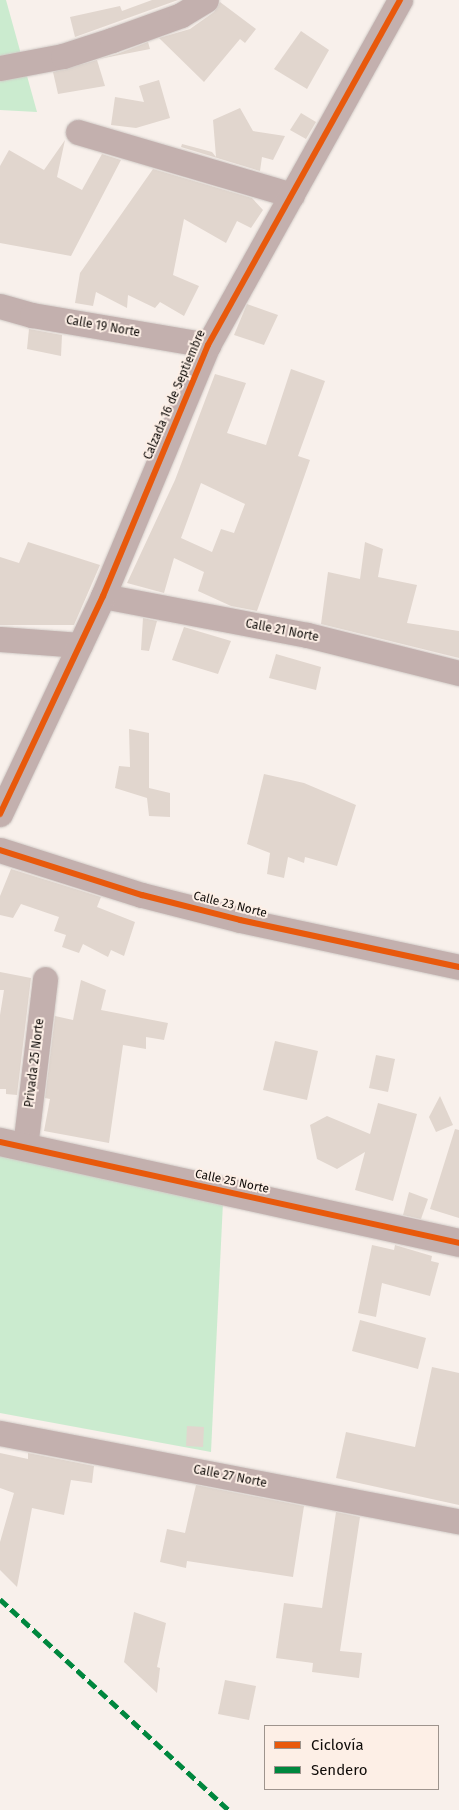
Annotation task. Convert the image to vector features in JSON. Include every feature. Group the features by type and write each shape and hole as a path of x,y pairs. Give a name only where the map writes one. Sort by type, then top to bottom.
{"street":[{"path":"0,68 63,56 112,40 182,15 206,0"},
{"name":"Calzada 16 de Septiembre","path":"0,814 103,596 208,345 400,0"},
{"path":"78,132 292,195"},
{"name":"Calle 19 Norte","path":"0,306 208,345"},
{"name":"Calle 21 Norte","path":"103,596 307,635 459,673"},
{"path":"0,639 80,645"},
{"name":"Calle 23 Norte","path":"0,850 142,895 240,920 459,967"},
{"name":"Privada 25 Norte","path":"12,1145 45,979"},
{"name":"Calle 25 Norte","path":"12,1145 459,1243"},
{"name":"Calle 27 Norte","path":"0,1433 459,1521"}],"green space":[{"path":"0,0 6,0 37,112 0,110"},
{"path":"0,1155 223,1202 211,1452 0,1413"}],"building":[{"path":"152,0 178,0 75,37 70,17 120,6 122,11"},
{"path":"220,2 256,29 245,43 240,39 204,82 159,38 190,29 214,12"},
{"path":"301,31 329,50 307,89 274,69"},
{"path":"148,42 150,49 99,59 117,54"},
{"path":"97,60 105,86 58,94 53,72"},
{"path":"159,80 170,118 136,128 111,125 115,97 144,102 139,86"},
{"path":"240,108 253,131 285,136 273,160 262,157 260,171 181,147 182,144 212,152 216,157 213,120"},
{"path":"301,113 316,122 306,139 290,130"},
{"path":"65,140 57,177 82,190 102,154 121,160 71,256 0,243 0,166 9,150 44,170"},
{"path":"153,169 252,198 263,210 251,228 237,221 226,243 184,219 173,275 199,286 184,316 160,302 155,308 128,295 127,308 96,292 93,306 75,303 80,273"},
{"path":"247,304 278,315 264,345 234,335"},
{"path":"29,329 62,335 61,356 27,349"},
{"path":"291,369 325,381 298,456 310,460 257,611 231,606 198,591 204,572 174,558 164,593 127,583 175,480 215,374 246,383 227,433 266,445","holes":["201,483 245,504 234,533 221,529 212,552 181,538"]},
{"path":"28,542 100,565 74,625 0,625 0,557 19,563"},
{"path":"365,542 383,549 378,577 417,585 407,623 459,631 459,658 321,624 328,572 360,579"},
{"path":"143,618 157,621 149,651 141,650"},
{"path":"184,627 231,641 218,674 172,660"},
{"path":"276,654 321,667 316,690 269,678"},
{"path":"129,729 149,733 149,788 170,793 170,817 149,816 147,798 115,788 119,766 130,767"},
{"path":"264,774 304,783 356,805 337,866 305,857 304,863 288,857 284,878 267,874 270,853 247,844"},
{"path":"11,869 101,897 97,907 135,922 124,956 111,950 108,957 83,944 79,953 62,947 66,935 54,931 59,917 21,904 13,918 0,915 0,896"},
{"path":"0,972 31,978 17,1095 6,1094 6,1089 0,1089 0,1015 4,990 0,990"},
{"path":"81,980 106,990 101,1010 168,1023 164,1040 146,1037 146,1049 123,1045 109,1143 44,1131 50,1099 45,1098 55,1016 73,1020"},
{"path":"275,1041 318,1051 307,1100 263,1090"},
{"path":"376,1055 395,1059 388,1092 369,1088"},
{"path":"440,1096 453,1125 436,1132 429,1117"},
{"path":"378,1103 417,1114 393,1201 355,1190 365,1152 337,1169 317,1159 310,1125 327,1116 370,1134"},
{"path":"455,1129 459,1130 459,1218 430,1209"},
{"path":"409,1192 428,1199 421,1219 403,1215"},
{"path":"372,1245 394,1250 395,1245 432,1256 431,1261 439,1263 430,1296 382,1283 376,1317 358,1313"},
{"path":"360,1320 426,1338 418,1369 352,1351"},
{"path":"432,1367 459,1373 459,1505 336,1478 346,1432 415,1447"},
{"path":"187,1426 204,1427 203,1447 186,1446"},
{"path":"0,1453 28,1459 28,1453 94,1466 92,1483 71,1480 64,1515 32,1508 17,1587 0,1570 0,1542 14,1493 0,1488"},
{"path":"196,1485 304,1506 293,1577 187,1561 186,1568 160,1562 167,1529 185,1533"},
{"path":"336,1512 360,1517 340,1651 362,1653 359,1678 312,1672 313,1663 276,1658 284,1603 322,1608"},
{"path":"134,1612 166,1623 157,1667 160,1668 157,1693 124,1662"},
{"path":"225,1680 256,1686 249,1720 218,1714"}],"marked path":[{"path":"0,1599 229,1810"}],"cycle path":[{"path":"0,814 103,596 208,345 400,0"},
{"path":"0,850 142,895 240,920 459,967"},
{"path":"0,1142 459,1243"}]}
